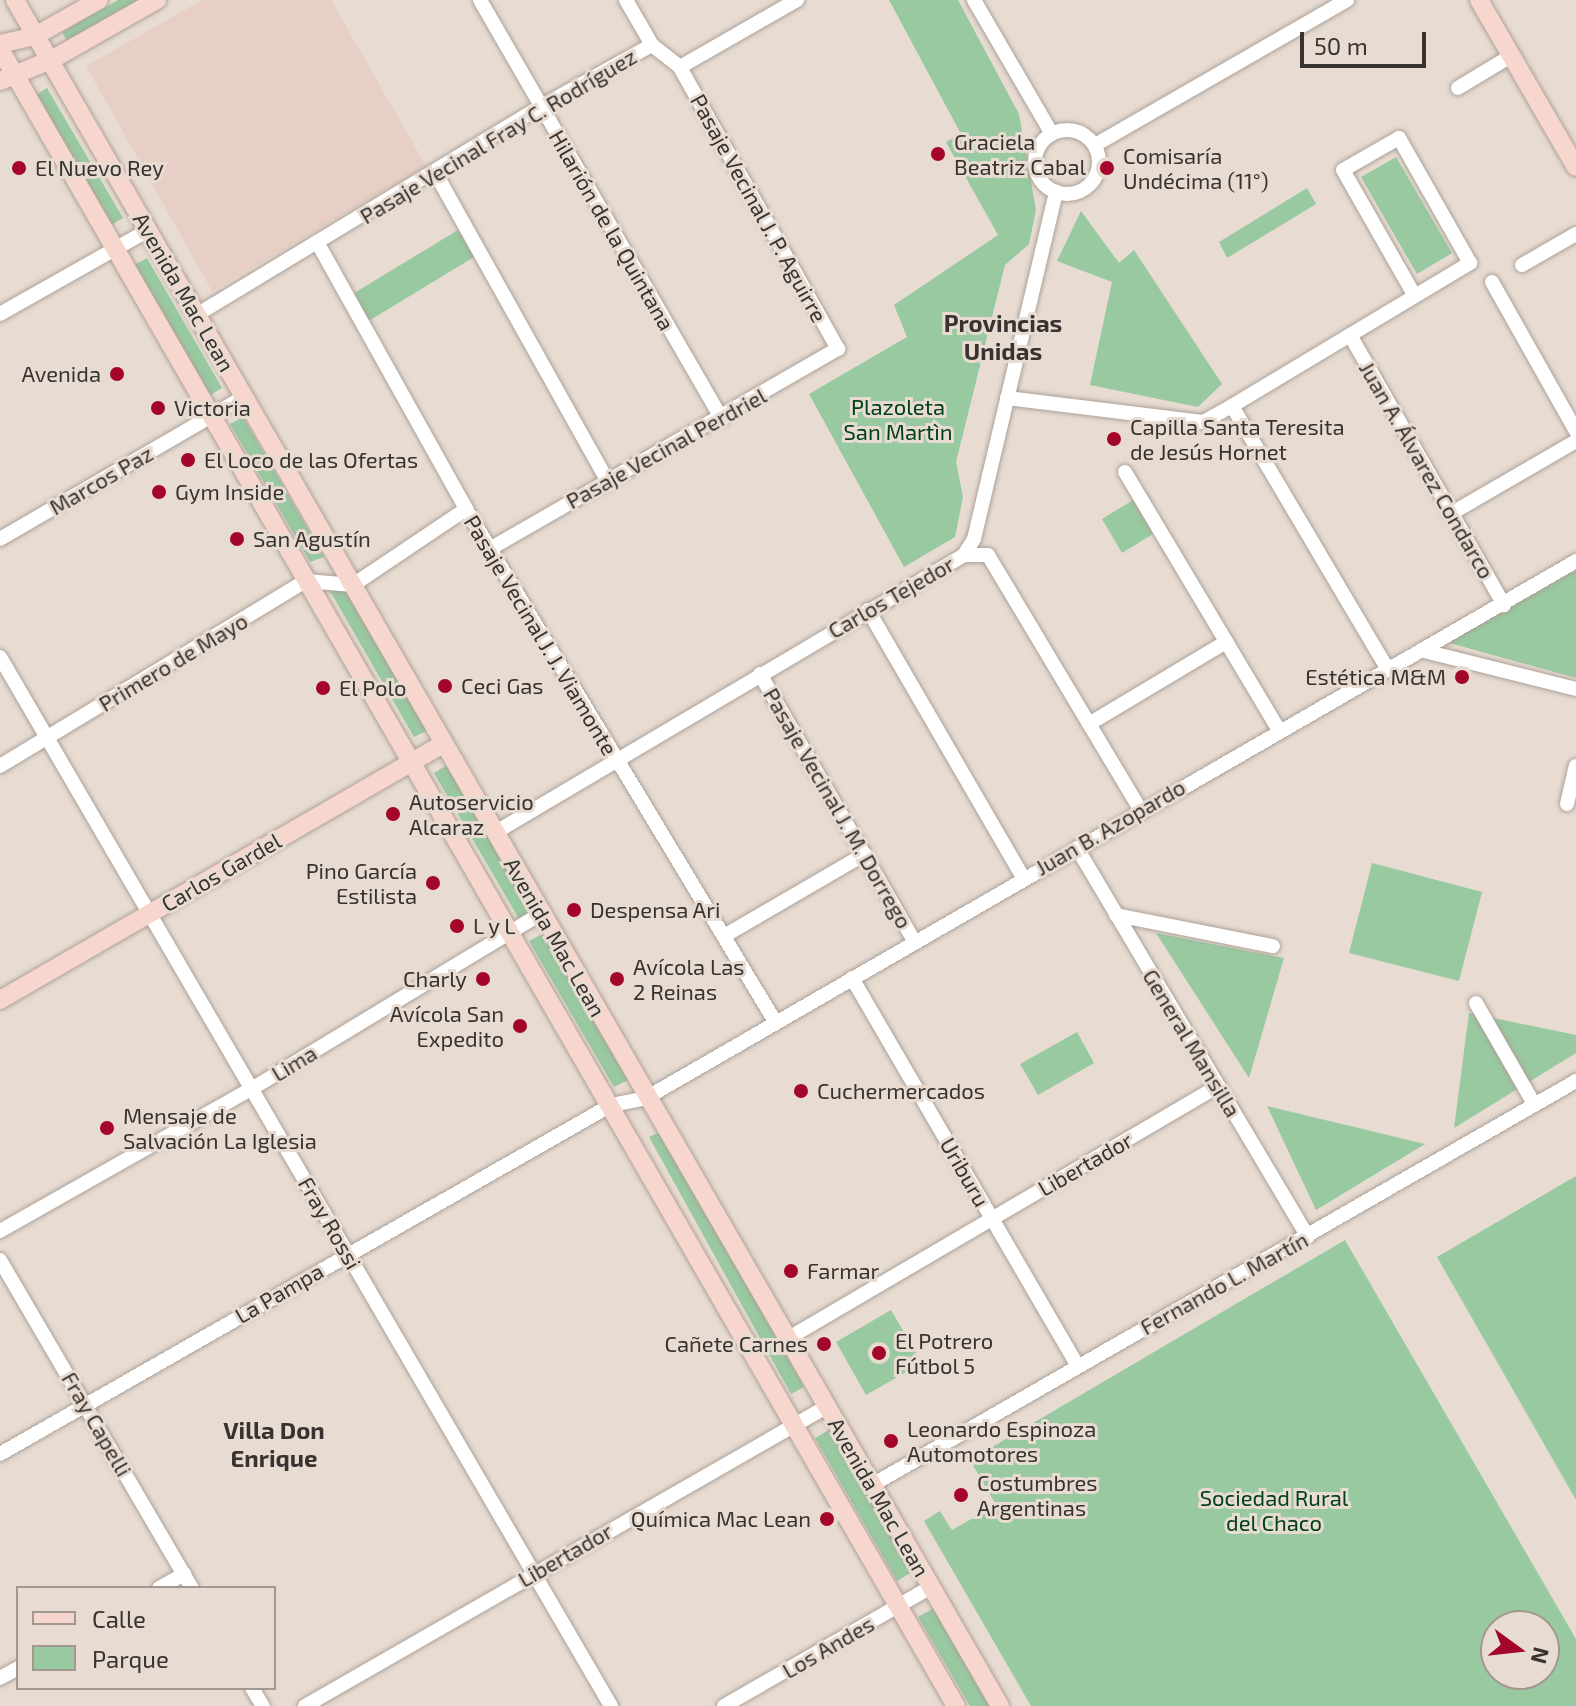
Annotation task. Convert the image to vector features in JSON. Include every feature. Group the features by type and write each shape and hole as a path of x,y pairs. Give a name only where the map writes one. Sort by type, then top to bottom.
{"main road":[{"name":"Avenida Mac Lean","path":"15,0 35,36 53,59 147,231 198,314 646,1098 663,1117 787,1339 1000,1706"},
{"path":"0,46 35,36 99,0"},
{"path":"6,78 53,59 157,0"},
{"path":"1482,2 1576,167"},
{"name":"Avenida Mac Lean","path":"0,46 6,78 114,249 511,931 956,1706"},
{"name":"Carlos Gardel","path":"0,1000 443,744"}],"street":[{"name":"Hilarión de la Quintana","path":"480,0 722,419"},
{"path":"626,0 652,45"},
{"path":"680,67 797,0"},
{"path":"974,0 1052,134"},
{"path":"1095,145 1347,0"},
{"name":"Pasaje Vecinal Fray C. Rodríguez","path":"198,314 436,174 540,107 652,45 680,67"},
{"path":"1458,88 1511,56"},
{"name":"Pasaje Vecinal J. P. Aguirre","path":"680,67 838,349"},
{"path":"1076,131 1095,145 1099,162 1094,179 1082,190 1056,192 1042,181 1035,164 1039,147 1052,134 1076,131"},
{"path":"1007,398 1203,422 1232,406 1470,263 1399,138 1343,170 1415,296"},
{"path":"436,174 608,482"},
{"name":"Carlos Tejedor","path":"496,832 964,555 974,539 1056,192"},
{"path":"0,314 147,231"},
{"path":"1522,265 1576,234"},
{"name":"Pasaje Vecinal J. J. Viamonte","path":"317,242 466,509 493,547 615,759 776,1023"},
{"path":"1492,282 1576,431"},
{"name":"Juan A. Álvarez Condarco","path":"1350,335 1504,605"},
{"name":"Pasaje Vecinal Perdriel","path":"493,547 722,419 838,349"},
{"name":"Marcos Paz","path":"0,539 244,397"},
{"path":"1232,406 1388,670"},
{"path":"1452,513 1576,441"},
{"path":"1125,472 1279,730"},
{"path":"306,581 353,585 466,509"},
{"path":"964,555 988,555 1140,809"},
{"name":"Juan B. Azopardo","path":"646,1098 1140,809 1424,651 1576,561"},
{"name":"Primero de Mayo","path":"0,766 306,581"},
{"path":"868,610 1023,877"},
{"path":"1089,724 1226,642"},
{"path":"1424,651 1576,689"},
{"name":"Fray Rossi","path":"0,657 611,1706"},
{"name":"Pasaje Vecinal J. M. Dorrego","path":"760,674 915,942"},
{"path":"1567,804 1576,766"},
{"name":"General Mansilla","path":"1077,848 1308,1237"},
{"path":"724,936 865,854"},
{"name":"Lima","path":"0,1231 253,1088 542,913"},
{"path":"1116,915 1273,946"},
{"name":"Uriburu","path":"852,978 1077,1365"},
{"path":"1476,1003 1534,1104"},
{"name":"Fernando L. Martín","path":"872,1485 1576,1081"},
{"name":"Libertador","path":"787,1339 1218,1086"},
{"name":"La Pampa","path":"0,1454 611,1105 646,1098"},
{"name":"Fray Capelli","path":"0,1260 191,1586"},
{"name":"Libertador","path":"305,1706 826,1407"},
{"path":"163,1586 184,1574"},
{"name":"Los Andes","path":"724,1706 931,1587"}],"shaded area":[{"path":"202,0 331,0 426,166 212,291 86,66"}],"green space":[{"path":"118,0 140,0 67,41 62,32"},
{"name":"Plazoleta San Martìn","path":"889,0 958,0 1019,114 1036,210 1029,244 1005,265 956,462 963,497 955,537 904,567 809,394 907,337 894,305 998,235 946,142 961,134"},
{"path":"47,88 123,218 111,225 36,95"},
{"path":"1396,157 1452,253 1417,274 1361,177"},
{"path":"1307,188 1316,204 1227,258 1219,242"},
{"path":"1081,211 1119,263 1134,250 1222,384 1198,407 1090,385 1112,282 1057,261"},
{"path":"458,230 474,257 367,322 351,295"},
{"path":"147,258 222,388 210,395 134,265"},
{"path":"243,417 324,557 310,562 230,424"},
{"path":"1133,500 1153,534 1122,553 1102,519"},
{"path":"1576,570 1576,678 1446,642"},
{"path":"343,584 428,730 414,737 330,591"},
{"path":"447,765 532,911 519,919 434,773"},
{"path":"1372,863 1482,892 1459,981 1349,953"},
{"path":"1156,933 1284,958 1249,1078"},
{"path":"542,934 628,1080 614,1087 529,941"},
{"path":"1469,1013 1576,1035 1576,1053 1454,1128"},
{"path":"1077,1032 1094,1063 1038,1095 1020,1064"},
{"path":"1267,1106 1425,1144 1316,1210"},
{"path":"662,1131 804,1387 791,1394 649,1137"},
{"path":"1576,1176 1576,1500 1437,1257"},
{"name":"Sociedad Rural del Chaco","path":"1345,1240 1559,1610 1480,1610 1480,1690 1560,1690 1560,1611 1576,1639 1576,1706 1031,1706 924,1521 940,1511 952,1530 996,1505 970,1460"},
{"name":"El Potrero Fútbol 5","path":"891,1310 922,1363 866,1395 836,1342"},
{"path":"829,1430 912,1572 897,1581 815,1438"},
{"path":"934,1608 990,1706 970,1706 918,1617"}],"place":[{"name":"Graciela Beatriz Cabal","path":"938,154"},
{"name":"El Nuevo Rey","path":"19,168"},
{"name":"Comisaría Undécima (11°)","path":"1107,168"},
{"name":"Avenida","path":"117,374"},
{"name":"Victoria","path":"158,408"},
{"name":"Capilla Santa Teresita de Jesús Hornet","path":"1114,439"},
{"name":"El Loco de las Ofertas","path":"188,460"},
{"name":"Gym Inside","path":"159,492"},
{"name":"San Agustín","path":"237,539"},
{"name":"Estética M&M","path":"1462,677"},
{"name":"Ceci Gas","path":"445,686"},
{"name":"El Polo","path":"323,688"},
{"name":"Autoservicio Alcaraz","path":"393,814"},
{"name":"Pino García Estilista","path":"433,883"},
{"name":"Despensa Ari","path":"574,910"},
{"name":"L y L","path":"457,926"},
{"name":"Charly","path":"483,979"},
{"name":"Avícola Las 2 Reinas","path":"617,979"},
{"name":"Avícola San Expedito","path":"520,1026"},
{"name":"Cuchermercados","path":"801,1091"},
{"name":"Mensaje de Salvación La Iglesia","path":"107,1128"},
{"name":"Farmar","path":"791,1271"},
{"name":"Cañete Carnes","path":"824,1344"},
{"name":"El Potrero Fútbol 5","path":"879,1353"},
{"name":"Leonardo Espinoza Automotores","path":"891,1441"},
{"name":"Costumbres Argentinas","path":"961,1495"},
{"name":"Química Mac Lean","path":"827,1519"}],"district":[{"name":"Provincias Unidas","path":"1003,337"},
{"name":"Villa Don Enrique","path":"274,1444"}]}
